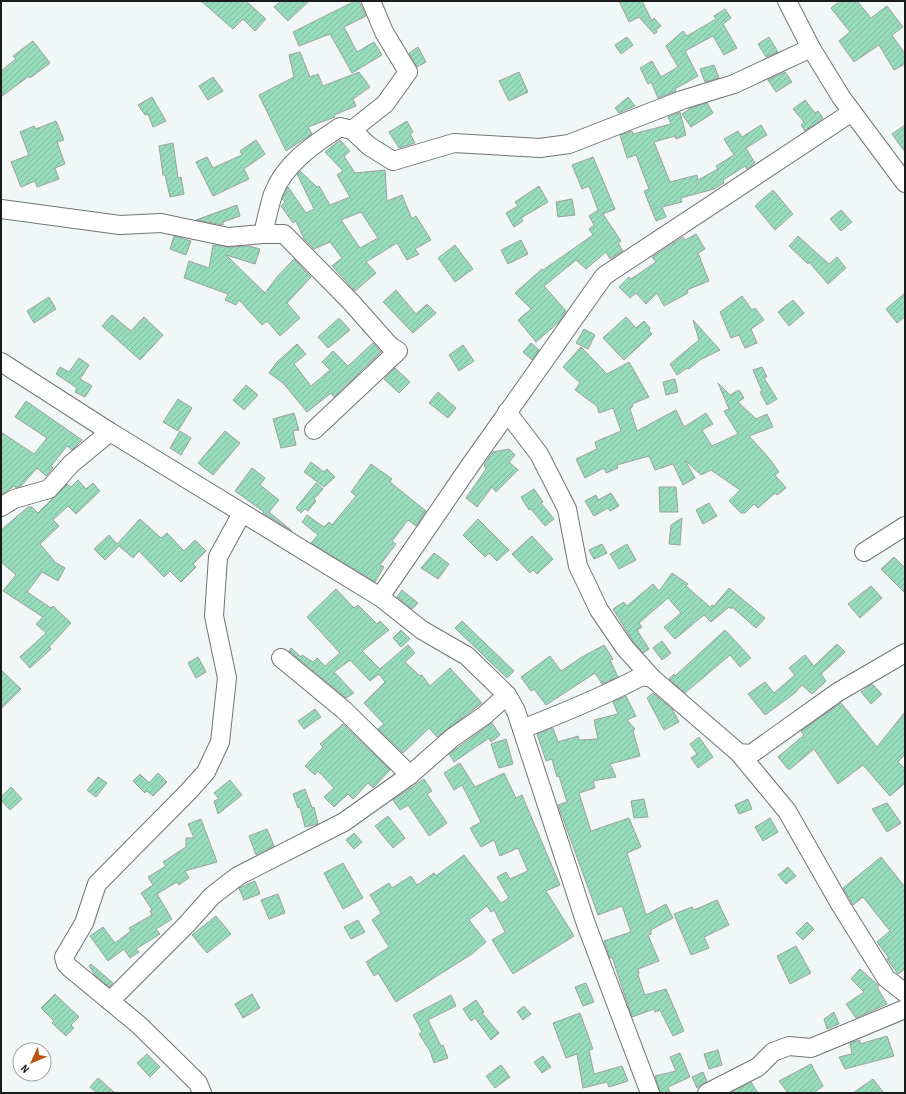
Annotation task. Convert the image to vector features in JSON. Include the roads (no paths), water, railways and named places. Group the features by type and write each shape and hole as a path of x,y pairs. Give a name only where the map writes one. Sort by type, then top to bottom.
{"street":[{"path":"352,130 385,104 408,72 384,32 370,1"},
{"path":"787,1 811,48 852,112 899,162 905,183"},
{"path":"263,234 274,194 290,165 314,144 340,127 352,130 369,146 393,161 454,143 540,148 569,144 682,100 734,84 811,48"},
{"path":"380,597 507,412 604,276 852,112"},
{"path":"1,209 120,225 161,223 228,237 284,234 351,302 390,346 398,351 314,430"},
{"path":"1,362 110,432 380,597 422,630 467,656 507,695 516,711 586,924 650,1093"},
{"path":"507,412 539,454 567,509 578,566 599,610 625,648 652,678 738,754 787,811 840,904 886,978 905,993"},
{"path":"1,507 14,499 49,489 71,464 110,432"},
{"path":"202,1093 198,1083 139,1025 70,968 66,964 64,957 84,923 97,884 202,777 206,772 220,742 227,678 214,616 218,557 242,513"},
{"path":"864,552 905,526"},
{"path":"738,754 750,754 838,692 905,653"},
{"path":"281,658 344,710 410,775"},
{"path":"522,729 567,712 642,676 652,678"},
{"path":"110,1001 187,924 212,896 244,873 344,822 410,775 452,738 485,715 507,695"},
{"path":"707,1093 758,1067 773,1052 788,1046 811,1048 905,1009"}]}
